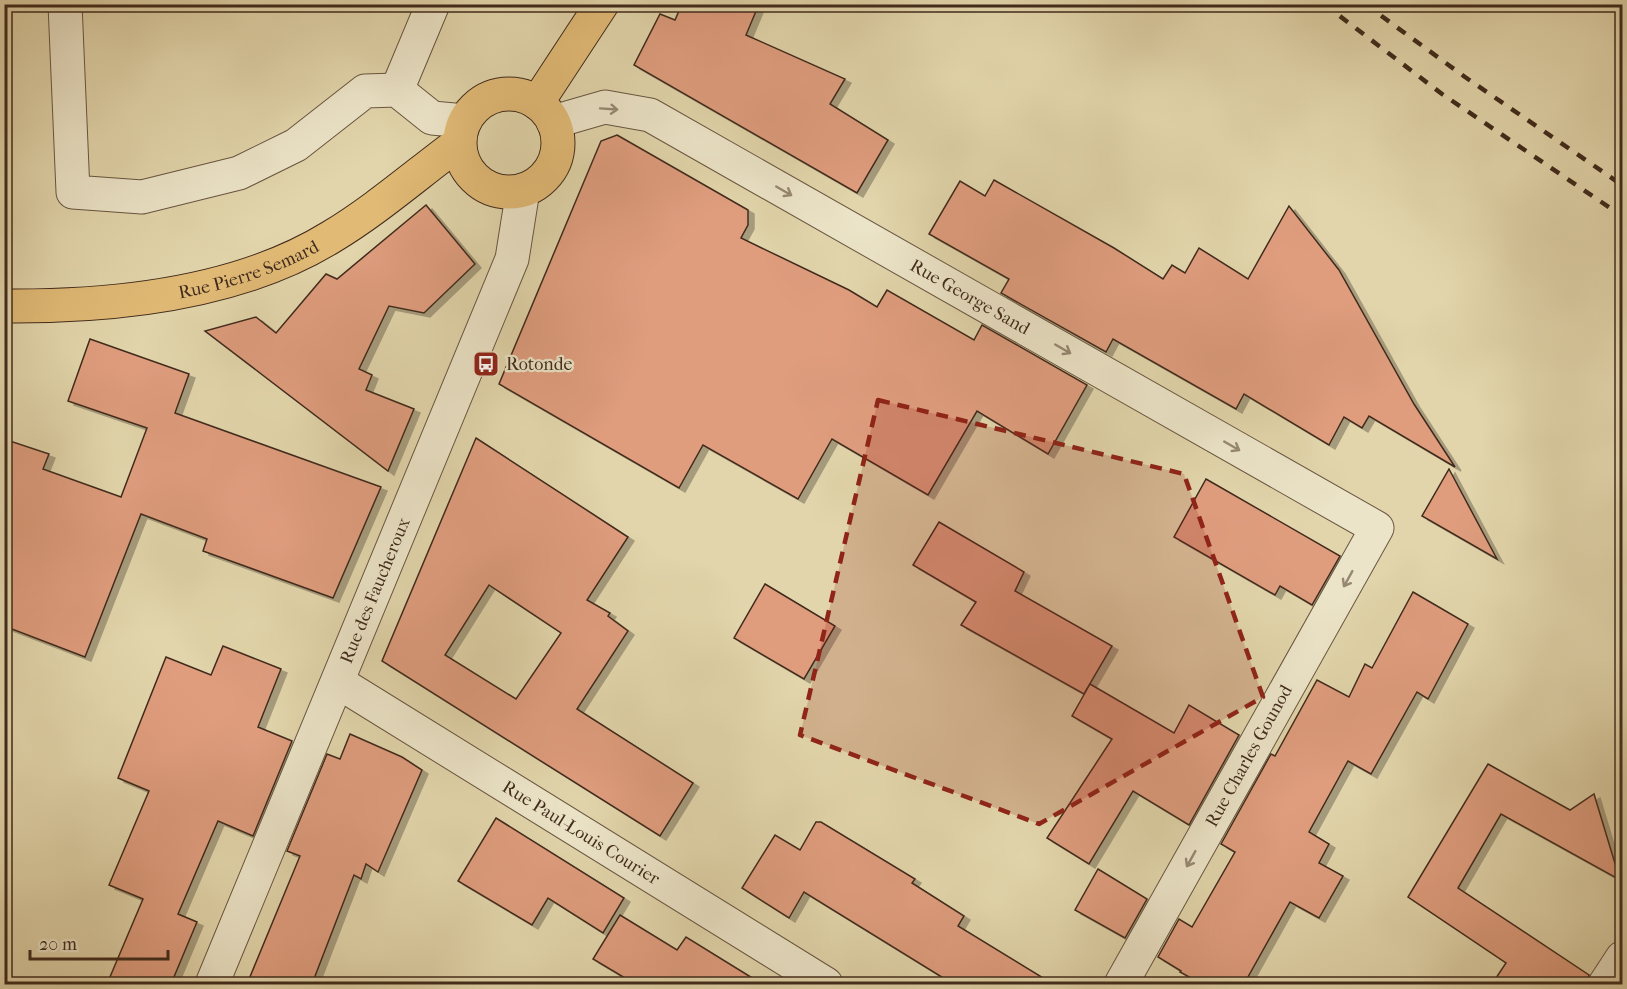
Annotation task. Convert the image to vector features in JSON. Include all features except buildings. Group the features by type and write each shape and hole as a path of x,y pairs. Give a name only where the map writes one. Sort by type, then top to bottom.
{"main road":[{"path":"545,112 602,4"},
{"path":"522,95 545,112 558,138 553,163 538,183 523,190 507,192 492,190 468,172 461,158 462,132 474,108 496,96 522,95"},
{"name":"Rue Pierre Semard","path":"4,306 71,306 203,289 269,267 330,238 462,132"}],"street":[{"path":"65,4 74,192 142,197 239,173 296,145 365,91 397,90 432,118 462,132"},
{"path":"397,90 433,4"},
{"name":"Rue George Sand","path":"545,112 575,113 605,106 650,115 1377,528"},
{"name":"Rue des Faucheroux","path":"212,984 512,259 523,190"},
{"name":"Rue Charles Gounod","path":"1121,984 1377,528"},
{"name":"Rue Paul-Louis Courier","path":"338,682 826,984"},
{"path":"1605,984 1623,958"}],"highlighted area":[{"path":"878,400 1184,474 1263,697 1039,824 800,735"}],"railway":[{"path":"1324,4 1442,94 1622,216"},
{"path":"1365,4 1465,77 1622,185"}],"place":[{"name":"Rotonde","path":"486,364"}]}
